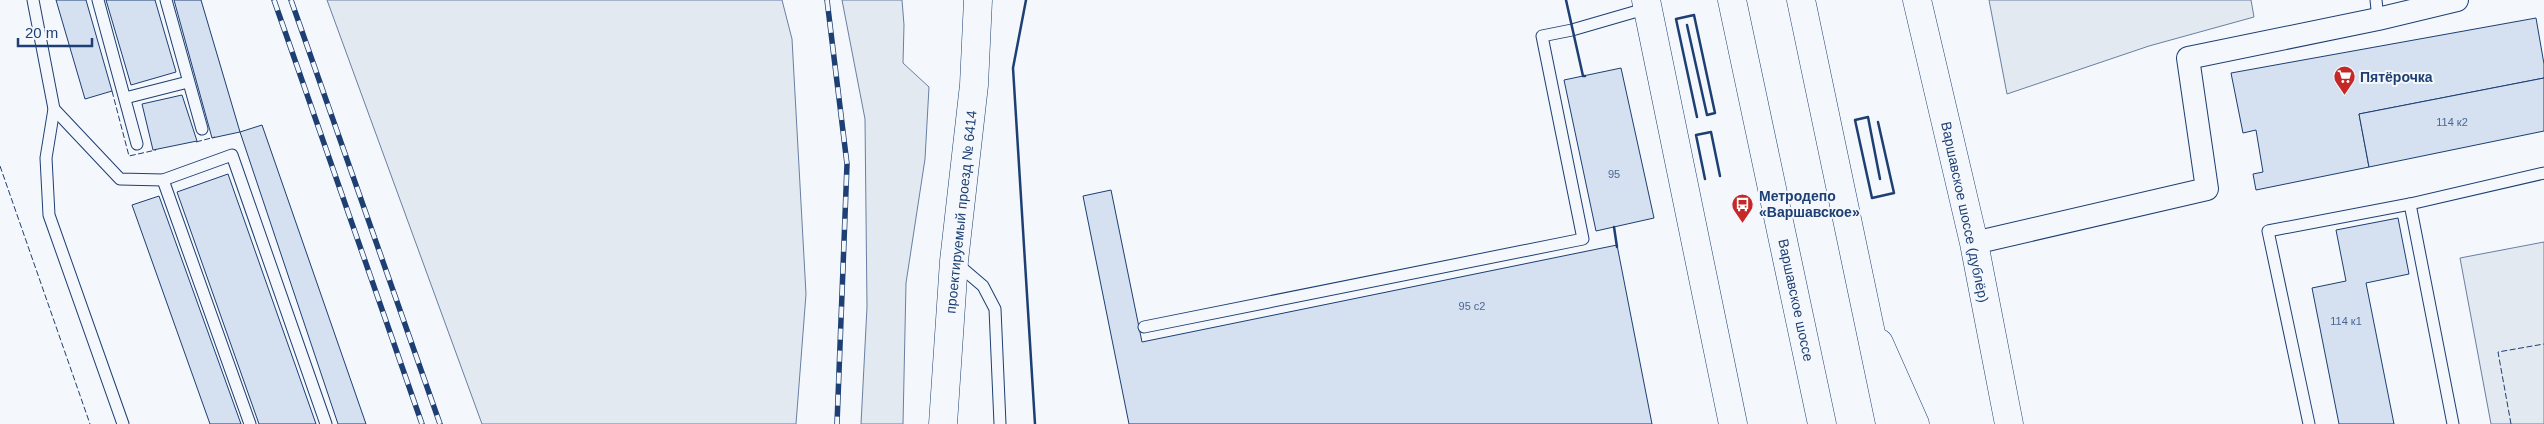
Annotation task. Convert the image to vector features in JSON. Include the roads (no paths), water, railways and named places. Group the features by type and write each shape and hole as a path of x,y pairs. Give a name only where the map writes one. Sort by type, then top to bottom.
{"main road":[{"name":"проектируемый проезд № 6414","path":"943,424 954,261 974,85 978,0"},
{"name":"Варшавское шоссе","path":"1732,0 1822,424"},
{"path":"1801,0 1890,424"},
{"name":"Варшавское шоссе (дублёр)","path":"1918,0 1974,244 2009,424"},
{"path":"1647,4 1734,424"},
{"path":"1869,321 1915,424"}],"street":[{"path":"1974,244 2207,189 2188,58 2377,10 2457,0"}],"lane":[{"path":"33,0 54,109 46,158 49,215 123,424"},
{"path":"98,0 137,144"},
{"path":"166,0 202,129"},
{"path":"1144,327 1583,239 1542,36 1572,30 1647,4"},
{"path":"125,98 188,82"},
{"path":"54,109 120,179 163,180 232,155 326,424"},
{"path":"2309,424 2268,232 2410,204 2544,172"},
{"path":"163,180 250,424"},
{"path":"2410,204 2454,424"},
{"path":"954,261 983,286 995,310 1000,424"}],"railway":[{"path":"274,0 422,424"},
{"path":"291,0 440,424"},
{"path":"827,0 847,164 837,424"}],"place":[{"name":"Пятёрочка","path":"2344,96"},
{"name":"Метродепо «Варшавское»","path":"1743,223"}]}
